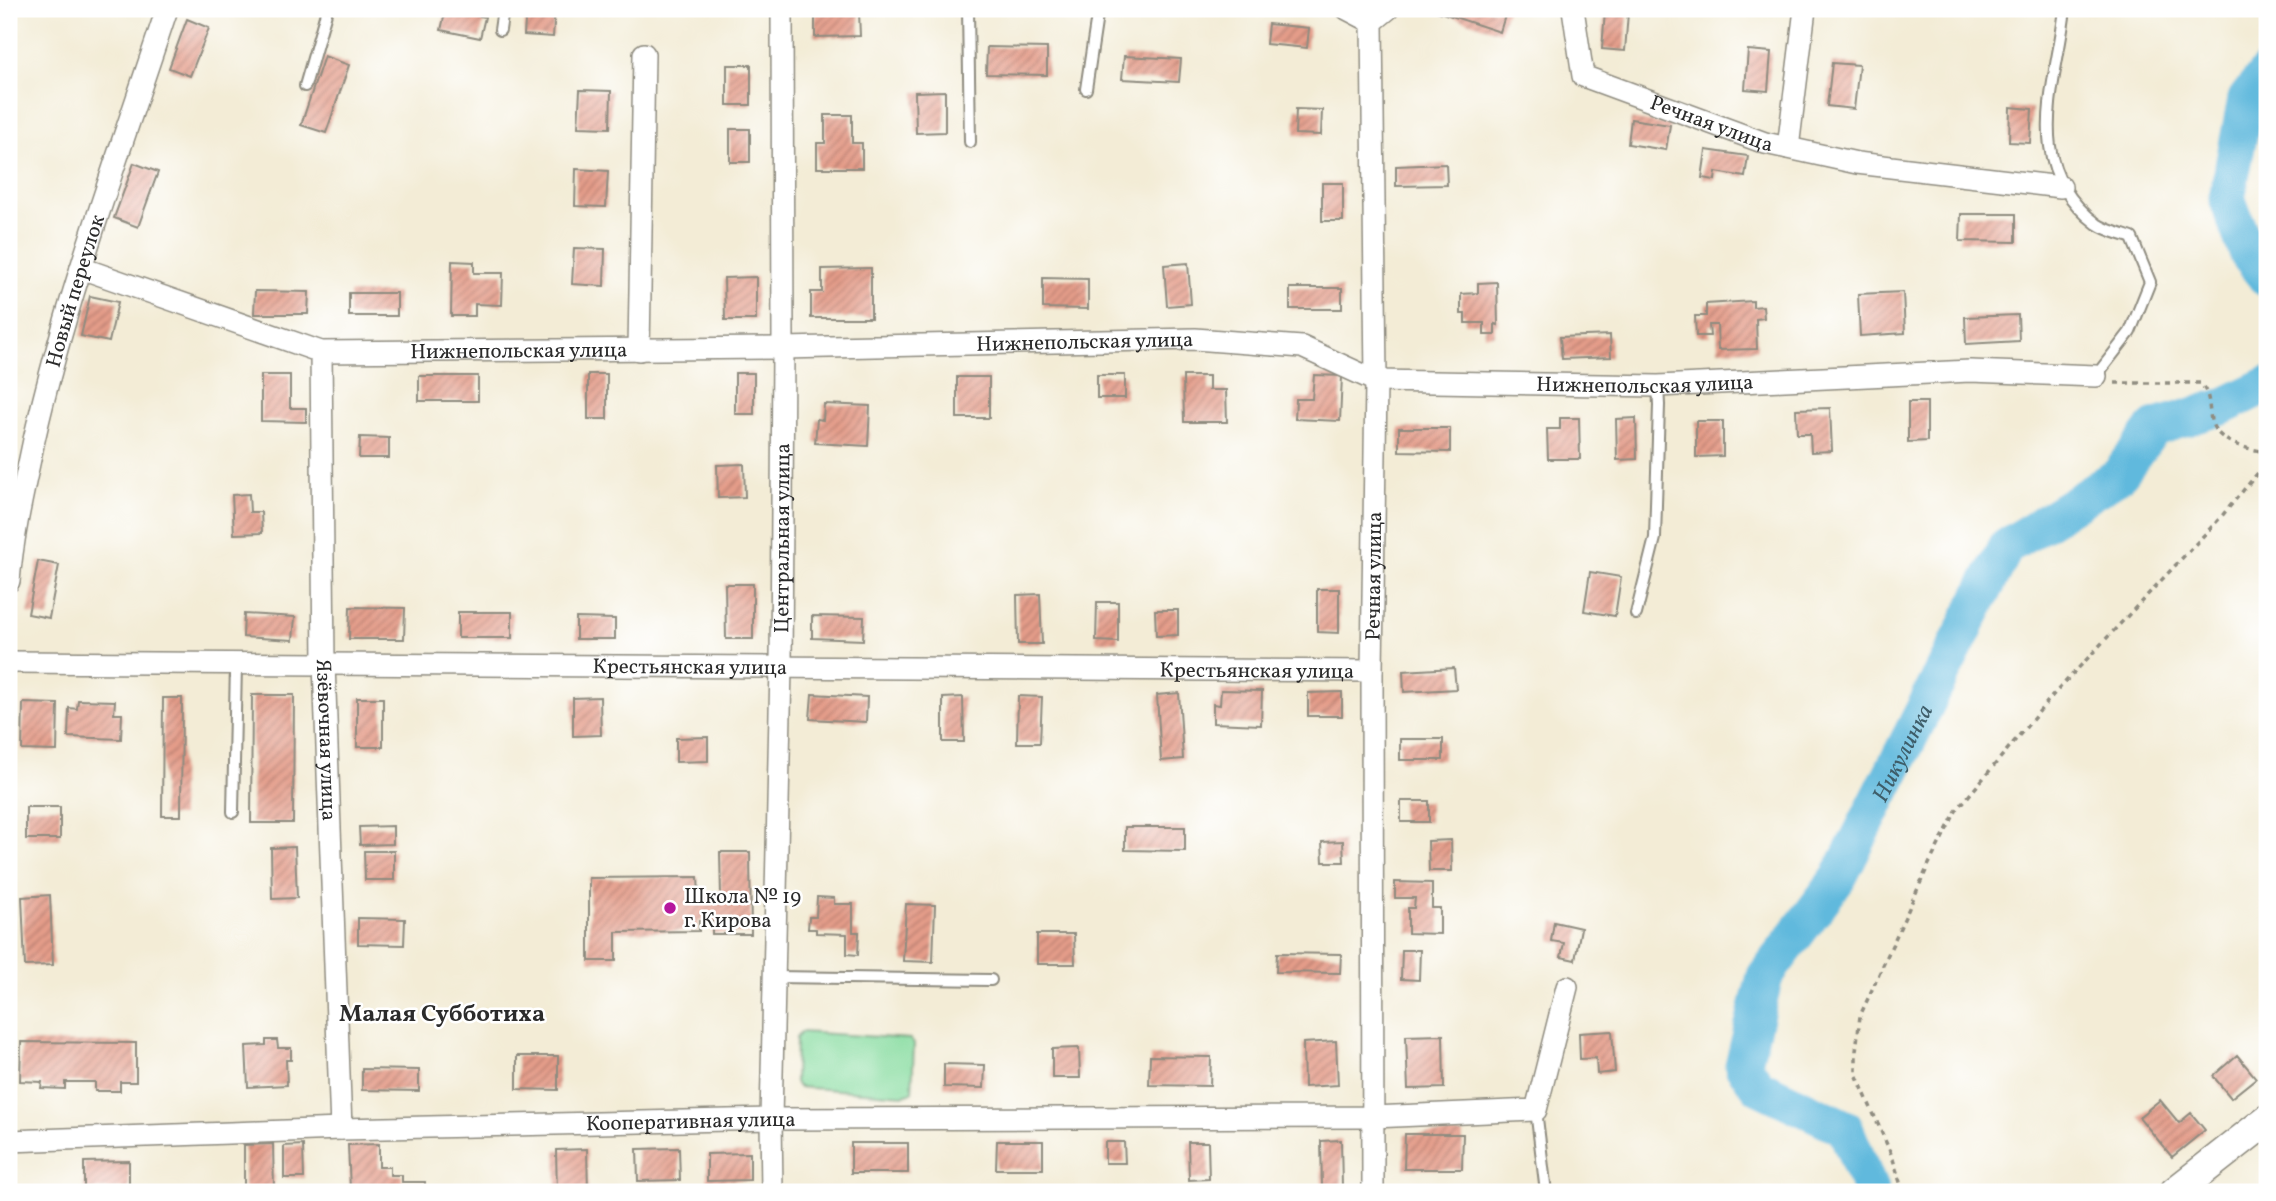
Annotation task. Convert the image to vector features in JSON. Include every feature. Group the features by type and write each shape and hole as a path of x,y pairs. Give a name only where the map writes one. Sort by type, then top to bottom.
{"street":[{"name":"Новый переулок","path":"9,582 13,536 47,384 81,268 167,9"},
{"name":"Центральная улица","path":"772,1192 771,1119 781,668 782,9"},
{"path":"1348,9 1380,15"},
{"name":"Речная улица","path":"1573,9 1583,76 1765,144 1857,163 2061,187"},
{"name":"Речная улица","path":"1788,148 1805,9"},
{"name":"Речная улица","path":"1373,1192 1372,671 1380,15"},
{"path":"639,350 644,54"},
{"name":"Нижнепольская улица","path":"81,268 321,352 783,348 1195,339 1302,347 1376,381 1658,386 1970,371 2095,376"},
{"name":"Язёвочная улица","path":"321,352 324,664 341,1129"},
{"name":"Крестьянская улица","path":"9,662 1372,671"},
{"path":"1536,1110 1567,987"},
{"name":"Кооперативная улица","path":"9,1141 341,1129 771,1119 1373,1117 1536,1110"},
{"path":"2175,1192 2267,1120"}],"lane":[{"path":"305,86 327,9"},
{"path":"500,30 503,9"},
{"path":"968,9 970,142"},
{"path":"1086,89 1098,9"},
{"path":"2065,9 2048,114 2051,157 2061,187 2099,225 2132,238 2150,282 2130,332 2095,376"},
{"path":"1636,614 1655,538 1658,386"},
{"path":"233,812 236,664"},
{"path":"774,977 991,980"},
{"path":"1536,1110 1546,1192"}],"path":[{"path":"2095,376 2108,382 2127,384 2157,381 2200,383 2208,392 2212,425 2224,438 2240,447 2267,452"},
{"path":"1903,1192 1892,1156 1856,1074 1856,1051 1860,1016 1929,864 1956,811 2053,695 2221,517 2267,461"}],"green space":[{"path":"801,1032 910,1039 914,1044 912,1092 904,1095 798,1087 795,1082 796,1038"}],"building":[{"path":"446,9 485,17 480,38 441,30"},
{"path":"526,9 555,9 553,37 524,35"},
{"path":"1507,9 1500,32 1436,11"},
{"path":"1605,11 1628,13 1625,51 1602,49"},
{"path":"859,12 860,36 815,37 815,13"},
{"path":"187,19 209,28 190,76 169,68"},
{"path":"1268,24 1309,28 1307,48 1266,44"},
{"path":"987,47 1047,48 1047,75 986,74"},
{"path":"1748,50 1771,52 1768,91 1745,89"},
{"path":"324,56 349,65 326,133 301,125"},
{"path":"1124,56 1181,59 1179,82 1122,79"},
{"path":"1832,63 1859,65 1854,109 1827,106"},
{"path":"727,65 751,65 751,105 727,105"},
{"path":"580,90 611,91 610,128 578,127"},
{"path":"945,91 945,132 916,133 915,92"},
{"path":"2010,107 2032,109 2030,143 2009,142"},
{"path":"1296,109 1322,110 1321,135 1295,134"},
{"path":"825,115 852,115 852,143 862,143 862,168 817,168 817,143 825,143"},
{"path":"1631,119 1670,125 1666,150 1628,144"},
{"path":"730,129 750,129 750,162 730,162"},
{"path":"1706,150 1748,156 1745,177 1716,172 1715,180 1702,178"},
{"path":"134,163 158,172 138,227 114,218"},
{"path":"1446,164 1447,185 1396,186 1396,166"},
{"path":"576,169 608,171 606,207 575,206"},
{"path":"1322,183 1343,183 1343,221 1322,221"},
{"path":"1961,214 2016,214 2016,242 1960,241"},
{"path":"574,248 605,249 604,286 572,284"},
{"path":"452,261 474,262 474,273 503,273 502,305 475,304 475,316 451,316"},
{"path":"1188,263 1191,304 1167,306 1164,265"},
{"path":"871,268 871,318 811,318 811,292 822,292 822,269"},
{"path":"756,277 756,320 725,320 724,278"},
{"path":"1043,278 1088,279 1088,309 1043,308"},
{"path":"1497,282 1498,325 1495,324 1495,335 1484,335 1484,323 1465,323 1465,314 1461,314 1461,294 1478,293 1478,283"},
{"path":"1290,288 1342,288 1342,309 1290,309"},
{"path":"255,291 309,292 308,314 254,314"},
{"path":"1903,292 1905,333 1860,336 1858,294"},
{"path":"349,293 397,293 397,316 349,316"},
{"path":"90,296 118,302 109,342 81,336"},
{"path":"1753,301 1753,307 1763,306 1764,318 1756,319 1757,349 1718,350 1717,325 1709,325 1710,336 1696,336 1695,316 1706,316 1706,304"},
{"path":"2018,315 2019,341 1966,344 1965,317"},
{"path":"1610,335 1611,357 1562,359 1560,337"},
{"path":"735,373 754,373 754,414 735,414"},
{"path":"588,374 607,374 607,419 588,419"},
{"path":"261,375 290,375 290,408 306,408 306,422 261,421"},
{"path":"1097,375 1125,375 1125,398 1097,398"},
{"path":"1314,375 1342,376 1340,421 1295,419 1296,399 1312,399"},
{"path":"419,376 478,376 478,401 419,401"},
{"path":"1183,376 1209,376 1209,390 1226,390 1227,422 1184,422"},
{"path":"957,377 989,377 989,418 957,418"},
{"path":"1908,402 1927,402 1927,441 1908,442"},
{"path":"824,404 870,406 868,446 815,443 817,419 823,420"},
{"path":"1830,408 1832,451 1811,452 1810,434 1797,434 1796,409"},
{"path":"1560,418 1579,418 1580,459 1548,459 1547,429 1560,429"},
{"path":"1636,418 1637,459 1617,460 1616,419"},
{"path":"1696,421 1723,421 1723,456 1696,457"},
{"path":"1399,428 1450,428 1450,452 1399,451"},
{"path":"360,437 389,438 389,458 359,458"},
{"path":"744,464 745,497 718,498 717,465"},
{"path":"249,494 250,512 261,512 262,533 234,534 232,495"},
{"path":"38,561 59,565 49,618 28,614"},
{"path":"1590,572 1621,577 1615,616 1584,611"},
{"path":"725,584 753,584 753,639 726,639"},
{"path":"1317,589 1339,589 1339,633 1317,632"},
{"path":"1040,594 1042,644 1018,644 1017,595"},
{"path":"1097,602 1118,602 1118,642 1096,641"},
{"path":"350,607 405,608 404,639 349,639"},
{"path":"1155,610 1178,610 1178,635 1156,636"},
{"path":"458,612 512,612 512,638 458,638"},
{"path":"244,614 295,617 293,640 243,637"},
{"path":"812,616 864,617 863,640 812,638"},
{"path":"576,618 615,619 615,639 576,639"},
{"path":"1454,668 1456,689 1404,692 1403,671"},
{"path":"1221,690 1262,691 1261,725 1213,723 1213,704 1220,705"},
{"path":"1342,692 1342,716 1308,716 1308,693"},
{"path":"1179,693 1183,759 1161,761 1157,695"},
{"path":"812,694 867,697 866,722 810,719"},
{"path":"252,695 294,695 293,823 251,823"},
{"path":"1018,696 1042,697 1040,743 1017,743"},
{"path":"600,697 601,735 573,736 573,698"},
{"path":"963,697 964,742 943,742 943,698"},
{"path":"163,698 182,698 181,816 162,816"},
{"path":"357,698 383,698 383,747 357,747"},
{"path":"78,700 115,701 114,714 122,714 121,739 68,737 69,708 77,709"},
{"path":"23,703 58,704 57,751 22,750"},
{"path":"708,737 708,761 676,762 676,738"},
{"path":"1400,739 1443,739 1443,760 1400,760"},
{"path":"1401,801 1429,801 1429,822 1401,822"},
{"path":"26,807 60,807 60,839 26,839"},
{"path":"393,826 393,844 360,845 359,827"},
{"path":"1125,827 1185,827 1185,851 1125,850"},
{"path":"1451,840 1452,871 1429,871 1428,841"},
{"path":"1343,841 1344,862 1323,862 1322,842"},
{"path":"295,847 297,898 272,899 271,848"},
{"path":"364,851 394,851 394,880 365,880"},
{"name":"Школа № 19 г. Кирова","path":"720,852 750,852 751,934 712,934 712,921 699,921 699,931 616,932 616,961 589,961 589,878 698,877 699,896 721,896"},
{"path":"1395,882 1432,883 1432,908 1440,908 1440,934 1408,933 1408,908 1414,908 1415,898 1395,898"},
{"path":"50,895 53,965 25,966 22,897"},
{"path":"817,897 834,898 834,904 853,904 853,932 859,932 858,955 847,954 847,934 816,933 816,929 808,929 809,917 816,917"},
{"path":"906,904 935,905 933,962 903,961"},
{"path":"358,918 405,919 404,945 358,944"},
{"path":"1554,922 1581,928 1575,960 1561,957 1564,943 1551,941"},
{"path":"1037,934 1074,934 1075,964 1037,964"},
{"path":"1402,950 1420,950 1419,980 1401,979"},
{"path":"1277,953 1341,954 1340,973 1276,972"},
{"path":"1612,1031 1615,1072 1597,1074 1596,1058 1580,1059 1579,1033"},
{"path":"1443,1035 1444,1088 1408,1089 1406,1036"},
{"path":"266,1040 277,1040 278,1048 291,1048 291,1060 286,1060 287,1085 248,1087 246,1046 266,1045"},
{"path":"1336,1041 1338,1085 1304,1087 1303,1043"},
{"path":"21,1042 136,1043 136,1082 120,1082 120,1091 95,1091 95,1082 65,1082 65,1089 41,1088 42,1082 20,1081"},
{"path":"1079,1048 1080,1078 1052,1078 1052,1049"},
{"path":"2237,1055 2256,1078 2231,1098 2213,1076"},
{"path":"517,1056 558,1056 558,1090 517,1089"},
{"path":"1150,1056 1211,1057 1210,1086 1149,1085"},
{"path":"944,1064 985,1065 984,1088 944,1087"},
{"path":"362,1069 419,1070 419,1091 362,1090"},
{"path":"2160,1100 2179,1123 2191,1113 2205,1130 2172,1157 2139,1117"},
{"path":"1405,1134 1463,1134 1462,1169 1404,1169"},
{"path":"1341,1140 1342,1187 1322,1187 1321,1141"},
{"path":"997,1141 1043,1141 1043,1169 996,1169"},
{"path":"1105,1142 1124,1142 1125,1163 1105,1163"},
{"path":"1188,1142 1208,1142 1209,1179 1189,1180"},
{"path":"851,1143 908,1143 908,1173 851,1173"},
{"path":"273,1144 274,1192 244,1192 244,1145"},
{"path":"379,1144 379,1167 390,1167 390,1175 402,1175 402,1182 425,1182 425,1192 369,1192 369,1188 350,1189 348,1145"},
{"path":"303,1145 304,1178 284,1178 284,1146"},
{"path":"679,1148 680,1180 638,1181 637,1149"},
{"path":"587,1149 588,1192 557,1192 556,1150"},
{"path":"750,1153 750,1180 707,1181 707,1154"},
{"path":"129,1161 129,1189 84,1190 84,1162"}],"waterway":[{"name":"Никулинка","path":"2267,72 2246,99 2227,198 2248,255 2267,279"},
{"name":"Никулинка","path":"1871,1192 1845,1128 1759,1087 1743,1066 1765,976 1839,877 2006,547 2119,475 2154,428 2222,407 2267,385"}],"place":[{"name":"Школа № 19 г. Кирова","path":"670,908"}],"district":[{"name":"Малая Субботиха","path":"442,1013"}]}
